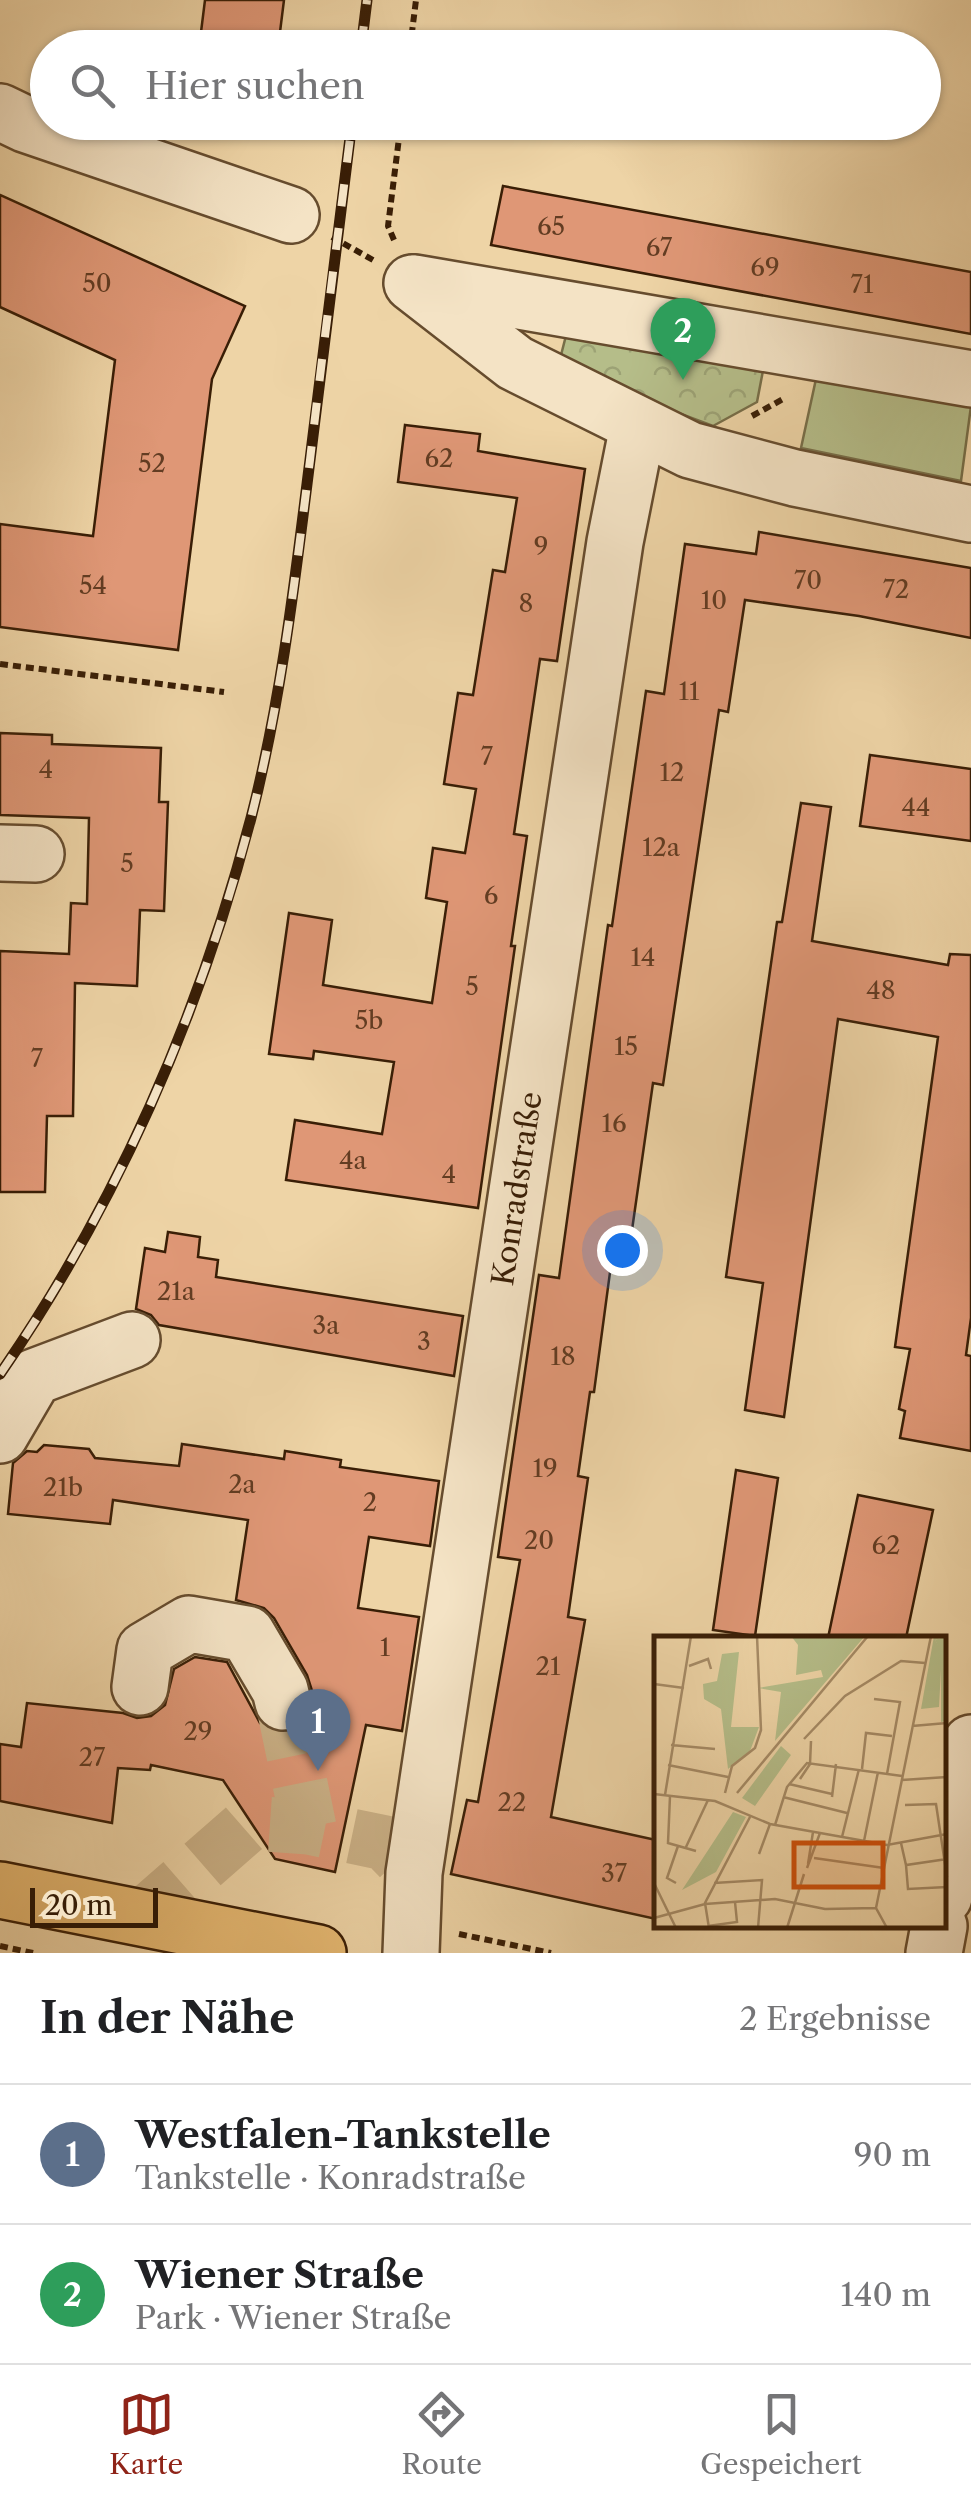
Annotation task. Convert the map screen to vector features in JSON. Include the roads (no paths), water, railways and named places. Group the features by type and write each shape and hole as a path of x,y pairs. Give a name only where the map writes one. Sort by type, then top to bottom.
{"main road":[{"path":"0,1890 318,1953"}],"street":[{"path":"0,112 30,126"},
{"path":"72,140 291,215"},
{"path":"971,378 412,283 515,363 690,450 795,478 971,514"},
{"name":"Konradstraße","path":"410,1953 414,1873 604,618 638,426"},
{"path":"0,1435 34,1377 132,1340"},
{"path":"140,1688 146,1650 189,1624 247,1634 280,1690 282,1702"},
{"path":"946,1887 971,1743"},
{"path":"934,1953 938,1928"}],"tunnel":[{"path":"283,1702 309,1827"},
{"path":"140,1919 250,1823 309,1827 385,1843 414,1873"}],"railway":[{"path":"363,30 367,0"},
{"path":"0,1374 81,1245 150,1107 206,964 251,818 271,730 293,595 350,140"}],"place":[{"name":"Wiener Straße","path":"683,380"},
{"name":"Westfalen-Tankstelle","path":"318,1771"}]}
